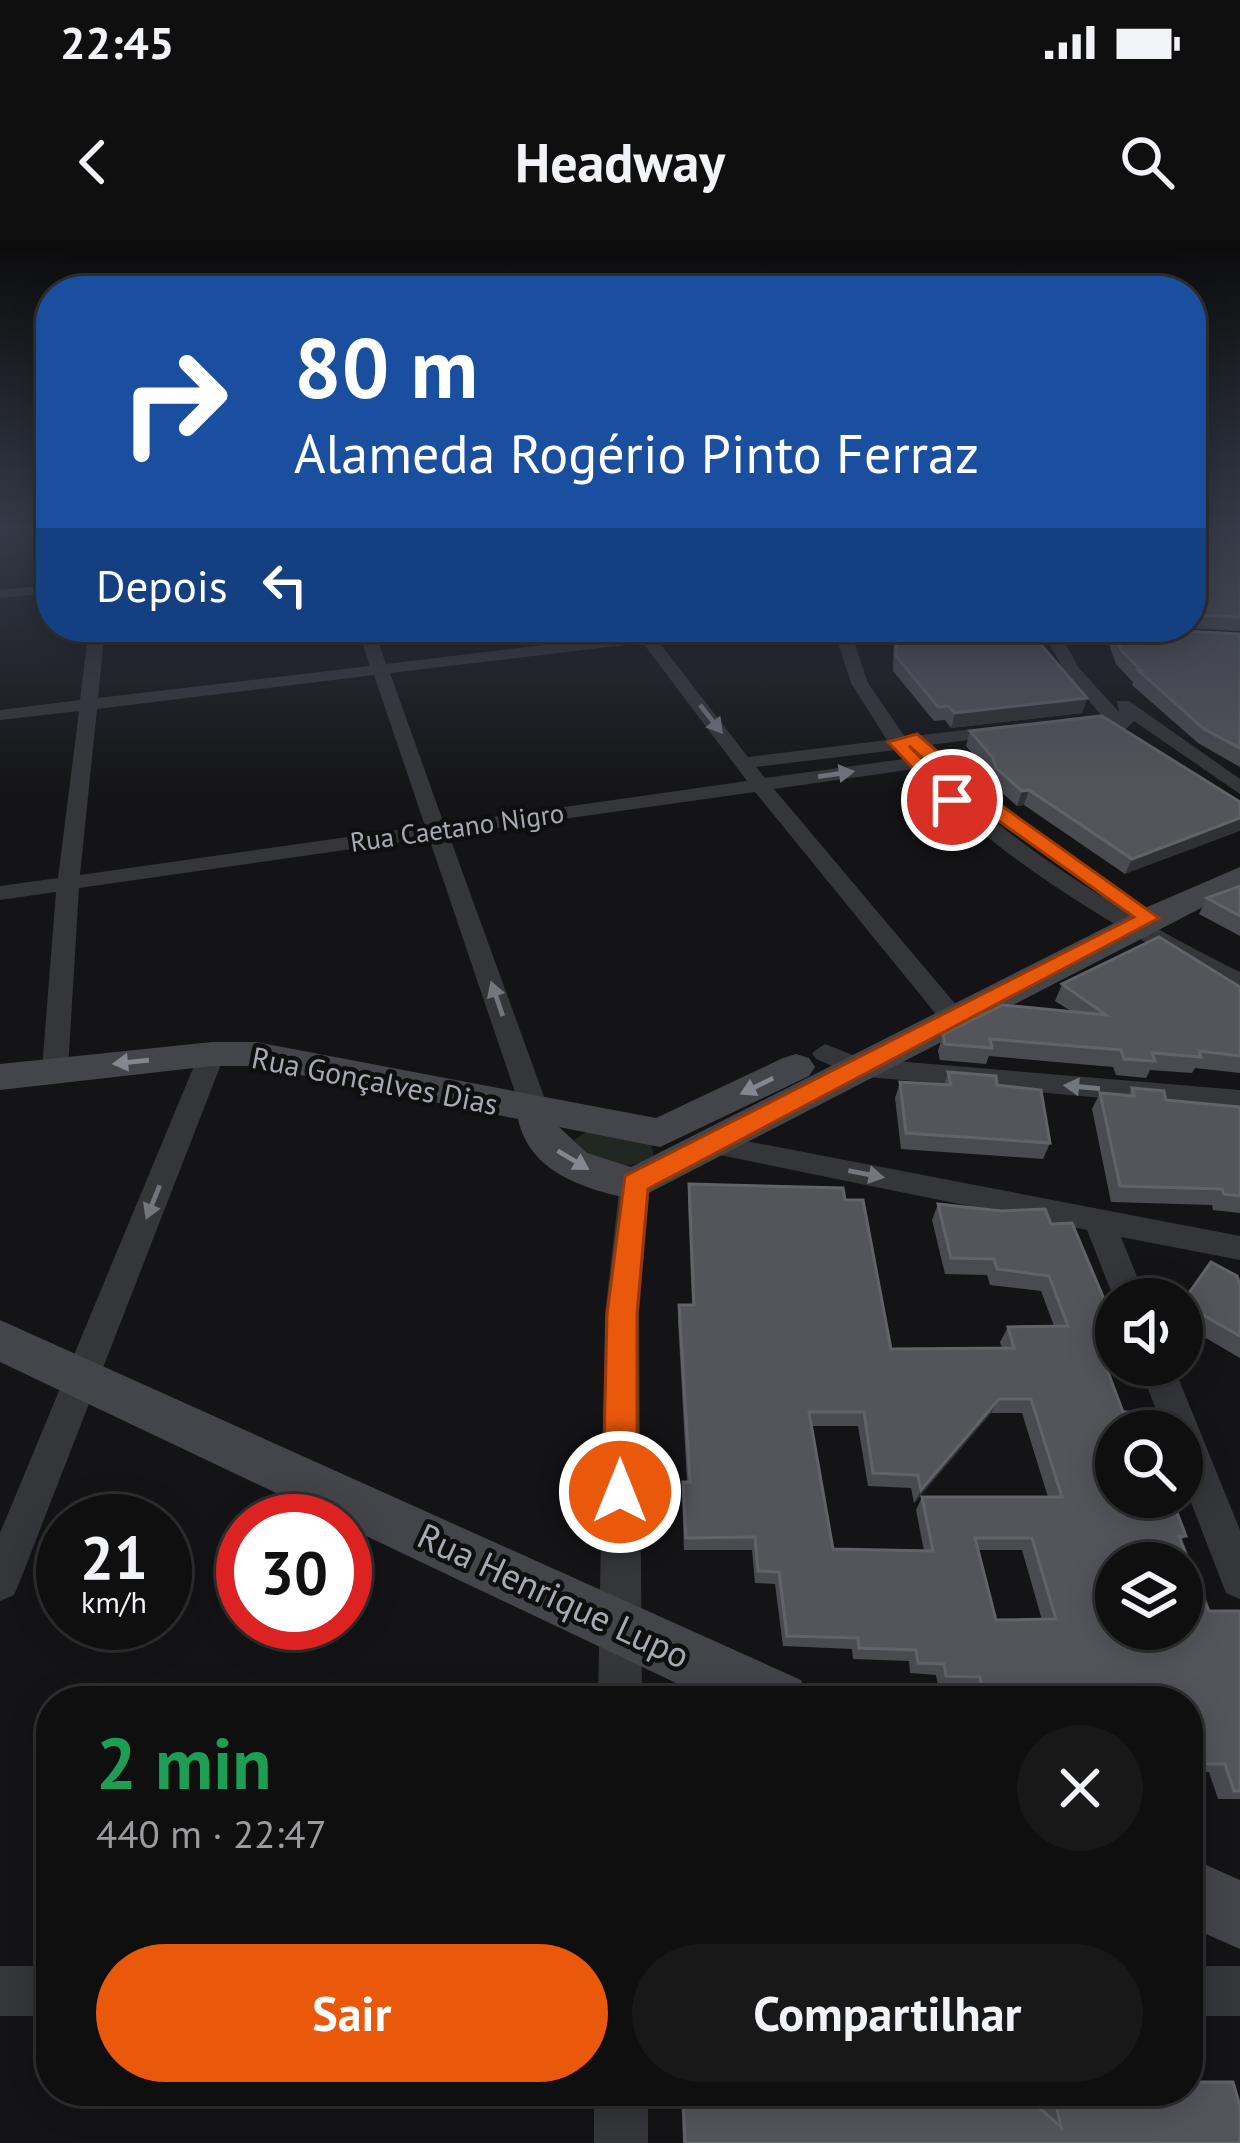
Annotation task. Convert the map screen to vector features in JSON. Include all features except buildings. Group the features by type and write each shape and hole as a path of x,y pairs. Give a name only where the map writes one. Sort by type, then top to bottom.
{"street":[{"path":"55,1070 68,883 95,642"},
{"path":"371,642 535,1110"},
{"path":"0,715 573,642"},
{"path":"652,642 759,784 945,1010"},
{"path":"846,642 867,701 907,741 1129,916 1240,965"},
{"path":"866,642 874,672 914,763 952,800 1240,982"},
{"path":"1055,642 1114,718 1162,757 1240,804"},
{"path":"1072,642 1077,654 1136,716 1240,788"},
{"path":"1048,725 1136,716"},
{"path":"746,764 1027,728"},
{"name":"Rua Caetano Nigro","path":"0,893 914,763"},
{"path":"620,1686 622,1314 634,1184 682,1146 841,1060 1129,916 1240,852"},
{"path":"1129,916 1240,876"},
{"path":"0,1581 212,1054"},
{"name":"Rua Gonçalves Dias","path":"0,1077 212,1054 256,1054 535,1110 682,1146"},
{"path":"682,1146 841,1060 1240,1100"},
{"name":"Rua Gonçalves Dias","path":"535,1110 544,1140 559,1153 585,1169 634,1184"},
{"path":"682,1146 1240,1248"},
{"path":"1099,1220 1122,1278"},
{"name":"Rua Henrique Lupo","path":"0,1340 748,1686"},
{"path":"1203,1485 1240,1579"},
{"path":"1203,1898 1240,1916"},
{"path":"0,1991 36,1991"},
{"path":"1203,1991 1240,1991"},
{"path":"621,2106 621,2143"}],"shaded area":[{"path":"589,1130 651,1143 654,1158 621,1165 600,1161 574,1140"}],"route":[{"path":"620,1492 622,1314 634,1184 1149,918 988,805 917,740 896,742 952,800"}]}
